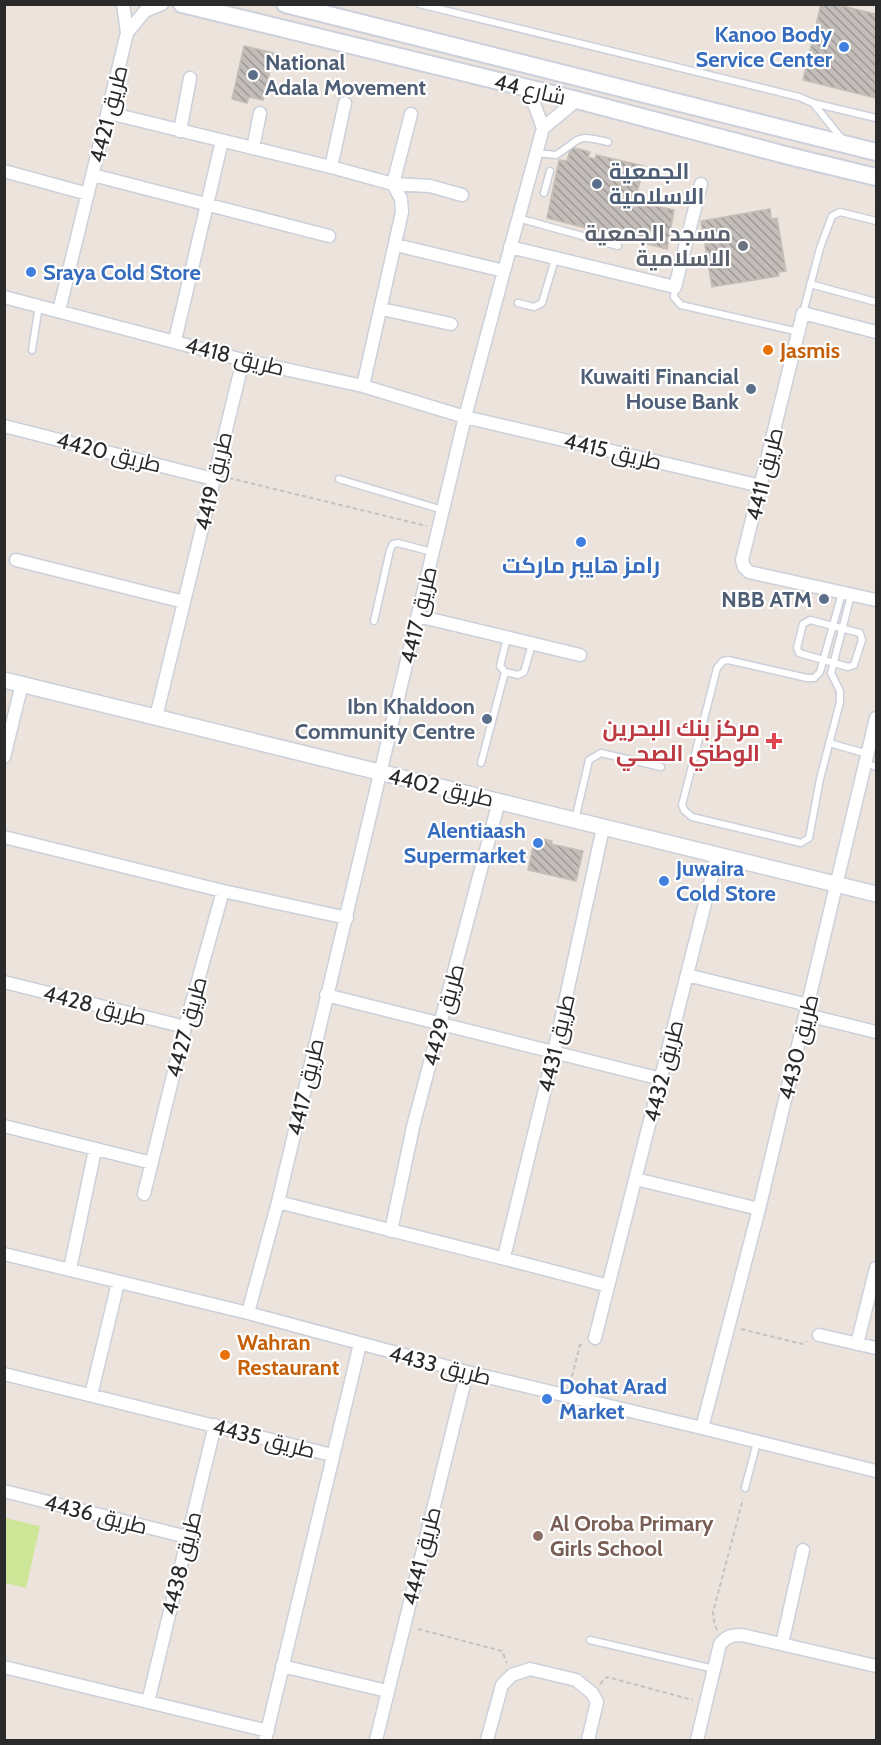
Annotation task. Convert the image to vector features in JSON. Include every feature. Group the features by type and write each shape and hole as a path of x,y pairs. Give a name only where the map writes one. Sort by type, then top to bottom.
{"main road":[{"name":"شارع 44","path":"182,4 577,100 876,177"},
{"name":"شارع 44","path":"285,4 308,7 876,152"}],"street":[{"name":"طريق 4421","path":"59,311 128,33 123,4"},
{"name":"طريق 4421","path":"128,33 145,12 162,4"},
{"path":"180,130 190,78"},
{"path":"523,87 535,106 543,128 577,100"},
{"path":"331,167 345,103"},
{"path":"109,113 393,184 430,186 462,195"},
{"path":"253,148 260,113"},
{"path":"363,386 402,212 401,199 393,184 411,114"},
{"name":"طريق 4417","path":"248,1313 278,1202 326,995 347,918 465,417 543,128"},
{"path":"175,340 222,141"},
{"name":"طريق 4421","path":"4,171 88,194"},
{"path":"93,175 329,236"},
{"path":"510,248 675,287 701,184"},
{"path":"396,245 504,271"},
{"name":"طريق 4418","path":"4,297 175,340 243,360 363,386 465,417"},
{"path":"382,309 451,324"},
{"path":"803,313 876,332"},
{"name":"طريق 4411","path":"803,313 742,560 749,572 876,600"},
{"name":"طريق 4419","path":"156,717 243,360"},
{"name":"طريق 4415","path":"465,417 761,486"},
{"name":"طريق 4420","path":"4,426 213,476"},
{"path":"16,561 184,602"},
{"path":"418,616 580,655"},
{"name":"طريق 4402","path":"4,680 876,894"},
{"path":"4,757 22,684"},
{"name":"طريق 4430","path":"702,1428 759,1209 808,1010 836,884 870,761 876,718"},
{"name":"طريق 4429","path":"391,1231 413,1127 499,801"},
{"name":"طريق 4431","path":"504,1257 554,1052 603,828"},
{"path":"4,837 223,891 347,918"},
{"name":"طريق 4432","path":"595,1338 717,856"},
{"name":"طريق 4427","path":"144,1194 185,1027 223,891"},
{"path":"687,975 876,1032"},
{"name":"طريق 4428","path":"4,982 185,1027"},
{"path":"326,995 661,1079"},
{"path":"4,1126 152,1163"},
{"path":"70,1269 95,1150"},
{"path":"636,1179 759,1209"},
{"path":"278,1202 504,1257 608,1286"},
{"name":"طريق 4433","path":"4,1254 248,1313 467,1372 876,1472"},
{"path":"858,1344 876,1268"},
{"path":"91,1395 118,1283"},
{"path":"819,1335 876,1348"},
{"path":"332,1455 360,1344"},
{"name":"طريق 4441","path":"376,1740 467,1372"},
{"name":"طريق 4435","path":"4,1374 332,1455 266,1736"},
{"name":"طريق 4438","path":"148,1702 215,1425"},
{"name":"طريق 4436","path":"4,1491 187,1537"},
{"path":"782,1644 803,1550"},
{"path":"697,1740 720,1644 725,1638 742,1635 876,1666"},
{"path":"282,1666 387,1692"},
{"path":"4,1667 148,1702 266,1736"},
{"path":"487,1740 502,1685 512,1675 530,1668 576,1680 592,1693 597,1702 588,1740"}],"lane":[{"path":"418,4 876,118"},
{"path":"813,103 832,124 846,145"},
{"path":"536,153 556,155 582,137 608,142"},
{"path":"544,193 550,171"},
{"path":"530,177 547,182"},
{"name":"طريق 4411","path":"803,313 830,220 840,212 876,221"},
{"path":"518,218 618,246"},
{"path":"518,303 534,307 542,303 555,260"},
{"path":"810,284 876,303"},
{"path":"675,287 674,297 681,305 799,332"},
{"path":"32,350 39,305"},
{"path":"339,479 443,510"},
{"path":"374,621 393,544 399,543 433,552"},
{"path":"846,593 843,628 831,677 839,688 841,697 809,838 804,843 692,817 682,805 719,664 723,661 732,661 810,678 819,674 833,625 846,593"},
{"path":"810,620 843,628 861,635 854,665 848,667 802,655 798,651 802,624 810,620"},
{"path":"507,638 500,666 505,672 518,675 524,672 532,644"},
{"path":"481,764 505,672"},
{"path":"829,743 870,761"},
{"path":"575,820 590,760 596,755 601,753 661,767"},
{"path":"745,1488 757,1442"},
{"path":"590,1640 714,1669"}],"path":[{"path":"213,476 439,529"},
{"path":"729,1326 802,1344 819,1335"},
{"path":"567,1396 580,1345 595,1338"},
{"path":"725,1638 717,1630 713,1612 745,1488"},
{"path":"404,1626 502,1651 512,1675"},
{"path":"592,1693 607,1677 705,1703"}],"green space":[{"path":"5,1518 40,1526 26,1588 5,1583"}],"building":[{"name":"Kanoo Body Service Center","path":"821,4 834,4 876,14 876,98 803,80"},
{"name":"National Adala Movement","path":"244,46 274,53 263,100 249,97 247,103 232,99"},
{"name":"الجمعية الاسلامية","path":"571,147 590,152 588,157 595,159 596,155 644,166 635,201 674,210 667,249 547,218 559,160 567,161"},
{"name":"مسجد الجمعية الاسلامية","path":"770,209 771,219 777,218 786,271 778,272 779,276 712,287 701,221"},
{"path":"535,837 552,841 551,844 583,851 576,881 528,870"}],"place":[{"name":"Kanoo Body Service Center","path":"844,47"},
{"name":"National Adala Movement","path":"253,75"},
{"name":"الجمعية الاسلامية","path":"597,184"},
{"name":"مسجد الجمعية الاسلامية","path":"743,246"},
{"name":"Sraya Cold Store","path":"31,272"},
{"name":"Jasmis","path":"768,350"},
{"name":"Kuwaiti Financial House Bank","path":"751,389"},
{"name":"رامز هايبر ماركت","path":"581,542"},
{"name":"NBB ATM","path":"824,599"},
{"name":"Ibn Khaldoon Community Centre","path":"487,719"},
{"name":"مركز بنك البحرين الوطني الصحي","path":"774,741"},
{"name":"Alentiaash Supermarket","path":"538,843"},
{"name":"Juwaira Cold Store","path":"664,881"},
{"name":"Wahran Restaurant","path":"225,1355"},
{"name":"Dohat Arad Market","path":"547,1399"},
{"name":"Al Oroba Primary Girls School","path":"538,1536"}]}
